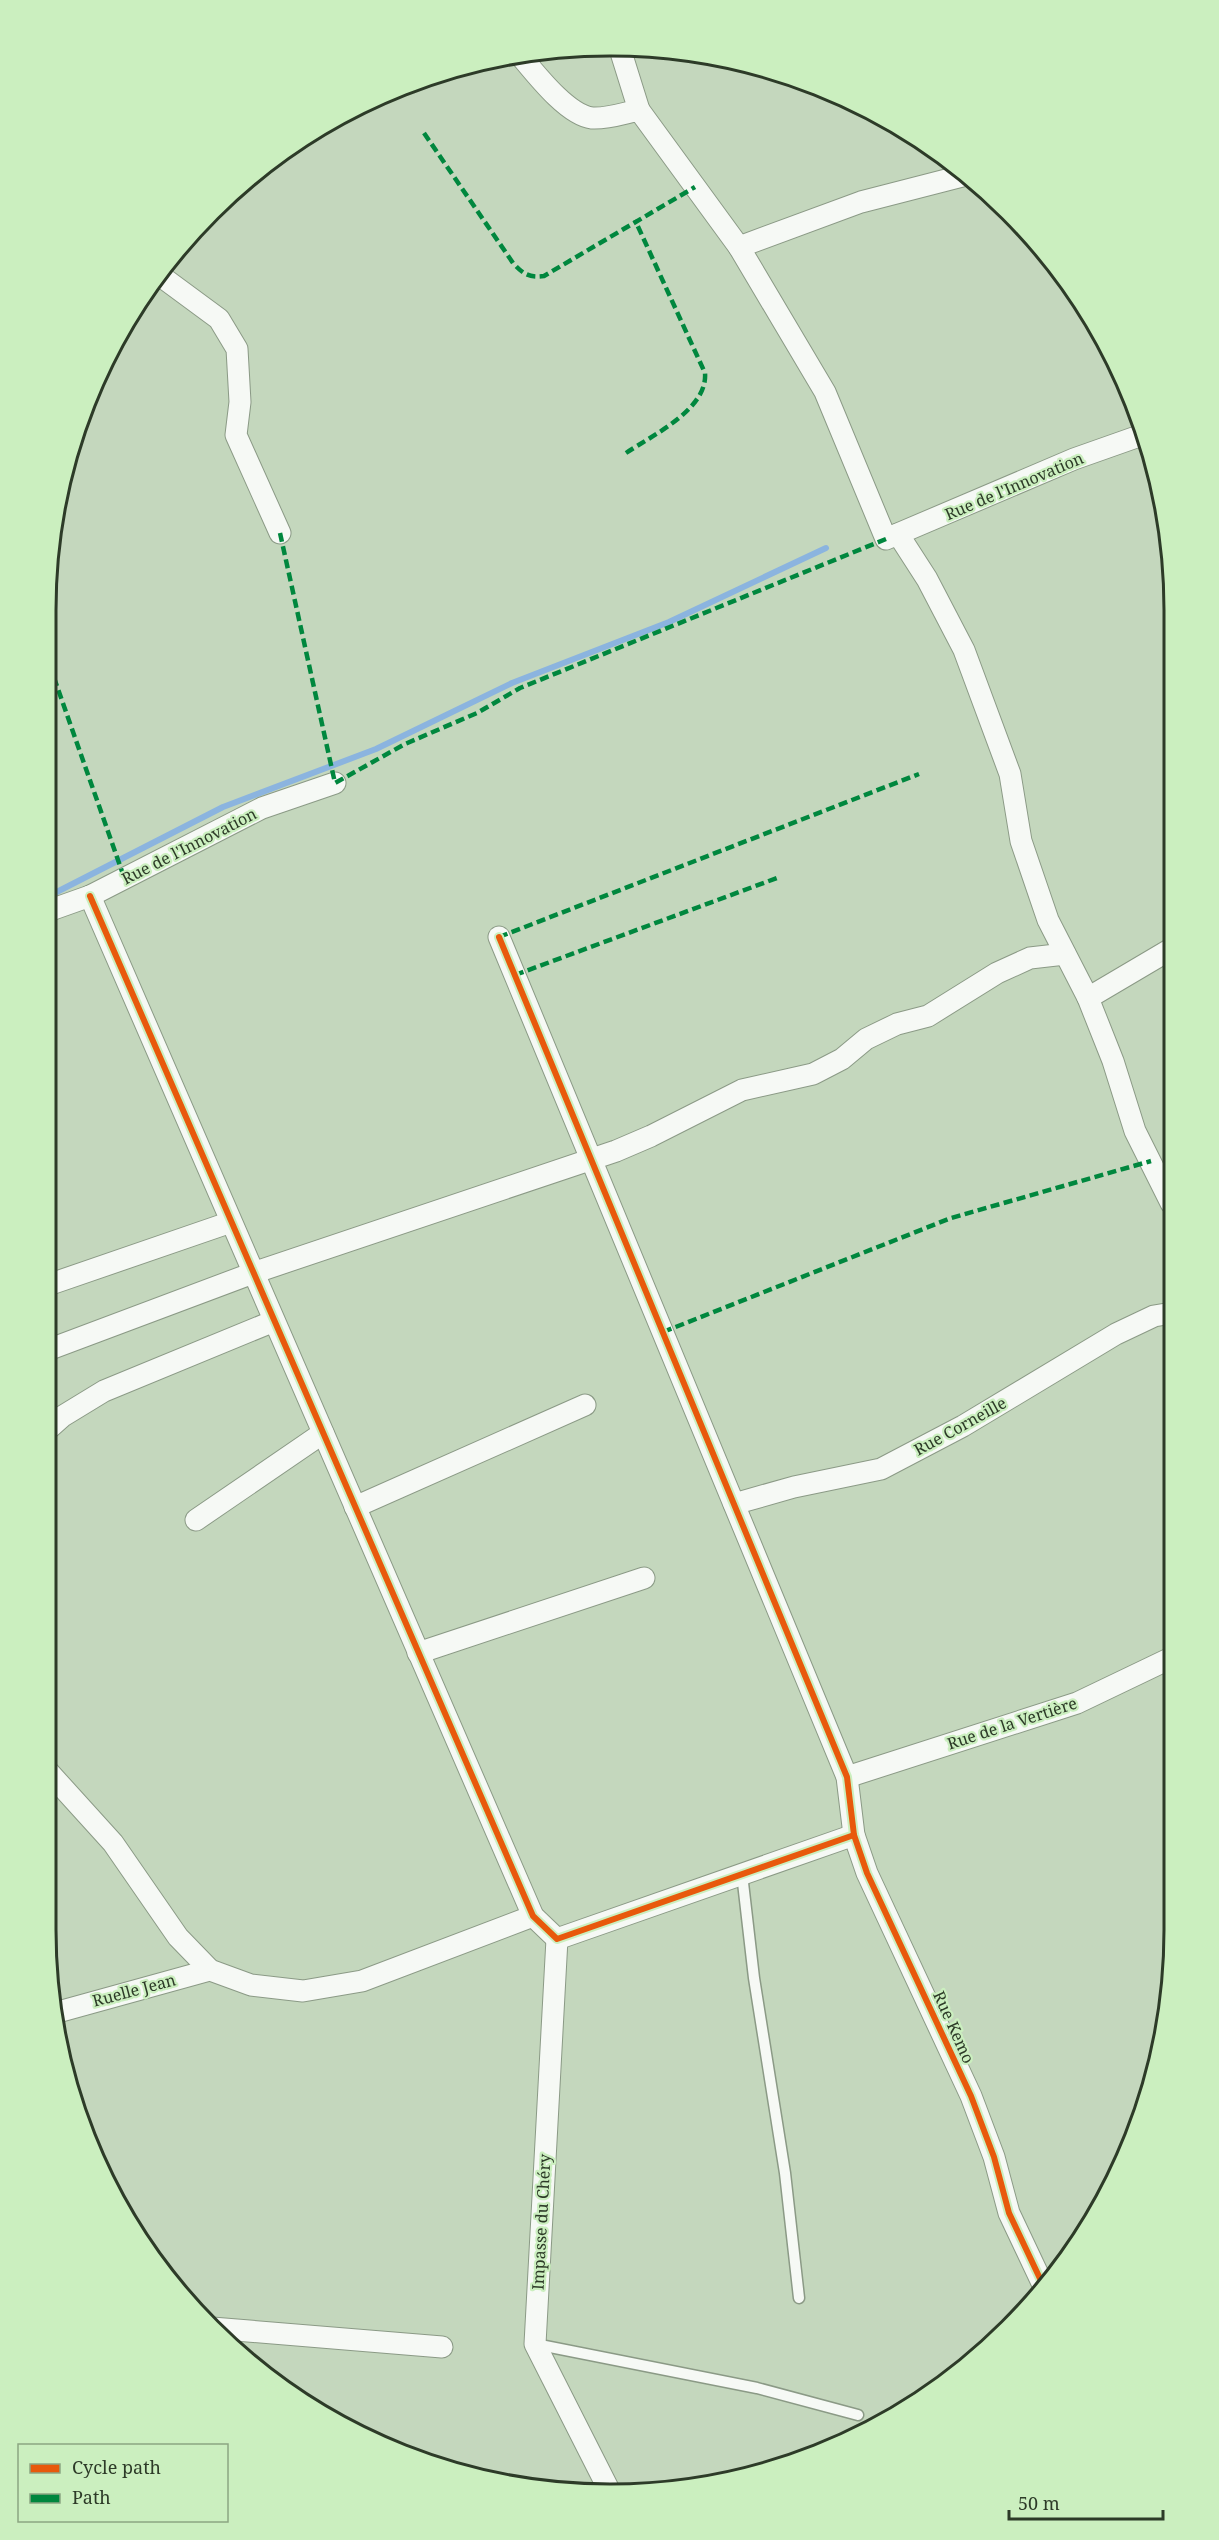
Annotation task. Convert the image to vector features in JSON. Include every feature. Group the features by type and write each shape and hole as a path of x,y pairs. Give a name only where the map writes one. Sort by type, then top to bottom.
{"street":[{"path":"622,56 639,110 739,247 825,393 892,537 927,579 972,669 1010,774 1021,841 1048,920 1088,998 1113,1061 1135,1131 1164,1187"},
{"path":"526,62 572,111 589,118 602,118 639,110"},
{"path":"739,247 861,202 956,178"},
{"path":"165,279 219,319 237,349 240,402 236,435 280,533"},
{"name":"Rue de l'Innovation","path":"892,537 1074,459 1136,437"},
{"name":"Rue de l'Innovation","path":"56,908 90,896 262,808 335,783"},
{"path":"90,896 532,1916 556,1939 854,1835"},
{"name":"Rue Kemo","path":"499,938 847,1777 854,1835 867,1872 970,2096 994,2157 1009,2213 1040,2279"},
{"path":"1088,998 1164,953"},
{"path":"56,1347 253,1273 651,1136 742,1090 813,1074 842,1059 867,1039 897,1024 928,1016 997,973 1030,958 1065,954"},
{"path":"56,1282 231,1222"},
{"name":"Rue Corneille","path":"734,1504 794,1487 882,1469 963,1426 1116,1334 1154,1316 1164,1314"},
{"path":"56,1422 104,1391 274,1321"},
{"path":"355,1507 585,1405"},
{"path":"196,1520 323,1433"},
{"path":"418,1653 644,1578"},
{"name":"Rue de la Vertière","path":"847,1777 1077,1703 1164,1661"},
{"path":"56,1780 113,1843 178,1937 210,1970 251,1985 303,1991 362,1981 532,1916"},
{"name":"Impasse du Chéry","path":"556,1939 535,2344 606,2484"},
{"name":"Ruelle Jean","path":"61,2011 210,1970"},
{"path":"225,2329 442,2347"}],"lane":[{"path":"742,1874 754,1978 785,2173 799,2298"},
{"path":"535,2344 757,2388 858,2415"}],"waterway":[{"path":"56,892 223,807 376,749 512,683 669,622 826,548"}],"marked path":[{"path":"424,133 513,263 530,276 544,276 695,187"},
{"path":"626,453 677,420 688,409 698,398 704,386 705,373 635,220"},
{"path":"280,533 335,783 405,744 477,713 520,688 886,539"},
{"path":"56,683 125,880"},
{"path":"499,937 919,774"},
{"path":"515,975 777,878"},
{"path":"663,1332 951,1218 1151,1161"}],"cycle path":[{"path":"90,896 533,1916 557,1939 854,1835"},
{"path":"499,937 847,1777 854,1835 867,1873 971,2096 994,2157 1009,2213 1040,2279"}]}
